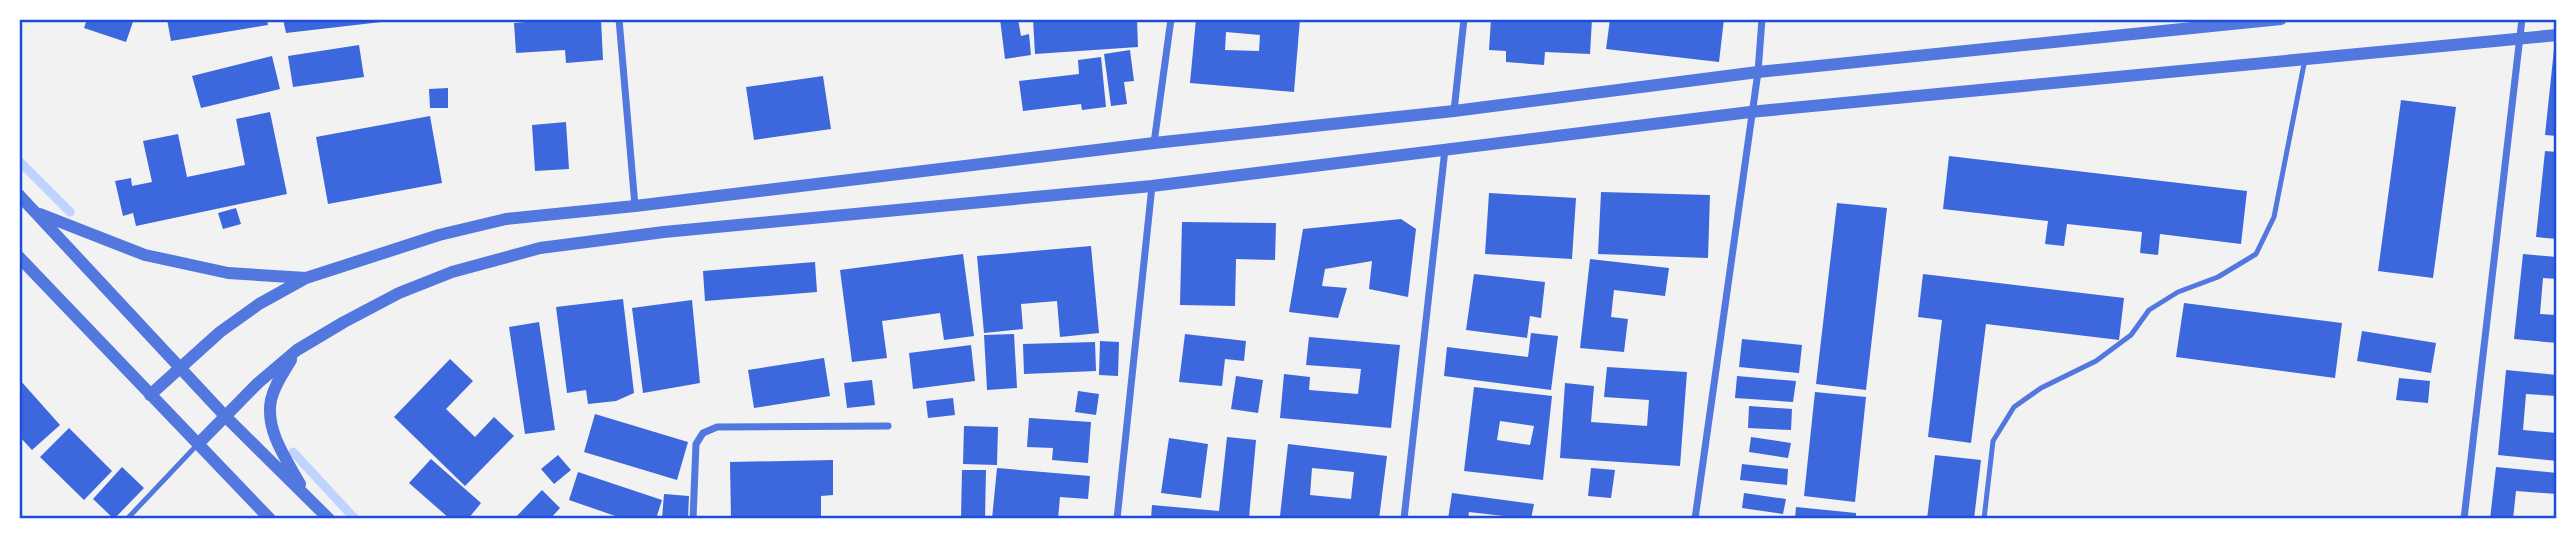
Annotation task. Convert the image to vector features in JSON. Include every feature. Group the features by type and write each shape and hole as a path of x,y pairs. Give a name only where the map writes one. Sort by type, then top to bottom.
{"street":[{"path":"620,19 635,206"},
{"path":"1154,143 1171,19"},
{"path":"1454,111 1464,19"},
{"path":"1695,519 1750,112 1758,72 1762,19"},
{"path":"150,395 220,332 260,304 306,278 439,235 506,219 635,206 1154,143 1454,111 1758,72 2281,19"},
{"path":"2464,519 2522,19"},
{"path":"198,444 258,383 297,350 399,293 452,272 540,248 664,232 1152,186 1750,112 2557,35"},
{"path":"1404,519 1445,149"},
{"path":"1117,519 1152,186"},
{"path":"19,195 178,367 329,519"},
{"path":"35,211 145,255 228,273 306,278"},
{"path":"19,257 270,519"},
{"path":"297,350 276,385 271,400 272,428 282,453 307,496"},
{"path":"693,519 696,444 703,433 717,427 888,426"}],"lane":[{"path":"1984,519 1993,441 2014,407 2040,388 2096,361 2131,335 2149,310 2178,292 2218,277 2256,254 2274,217 2305,59"},
{"path":"127,519 198,444"}],"building":[{"path":"87,19 134,19 126,42 84,28"},
{"path":"167,19 267,19 268,25 171,41"},
{"path":"283,19 390,19 390,21 286,33"},
{"path":"601,19 603,60 566,63 565,50 516,53 514,23"},
{"path":"1000,19 1018,19 1021,36 1029,34 1031,55 1005,59"},
{"path":"1033,19 1137,19 1138,47 1035,54"},
{"path":"1196,19 1300,19 1294,92 1190,83","holes":["1226,32 1260,35 1259,51 1225,50"]},
{"path":"1491,19 1592,19 1590,54 1545,52 1544,65 1506,62 1506,51 1489,50"},
{"path":"1610,19 1724,19 1719,62 1606,49"},
{"path":"359,45 364,77 293,87 288,56"},
{"path":"2554,49 2557,50 2557,136 2545,135"},
{"path":"1130,50 1134,81 1124,82 1127,104 1111,106 1104,54"},
{"path":"272,56 280,89 201,108 192,76"},
{"path":"1101,57 1106,107 1082,110 1081,104 1023,111 1019,81 1079,74 1078,60"},
{"path":"823,76 831,129 754,140 746,87"},
{"path":"448,88 448,108 430,108 429,89"},
{"path":"2401,100 2456,107 2433,278 2378,271"},
{"path":"270,112 287,194 136,226 133,213 123,216 115,181 131,178 132,186 152,182 143,141 178,134 187,177 245,165 236,119"},
{"path":"430,116 442,183 328,204 316,137"},
{"path":"566,122 569,169 535,171 532,125"},
{"path":"2545,151 2557,152 2557,239 2536,237"},
{"path":"1949,156 2247,191 2241,244 2160,234 2158,255 2140,253 2142,232 2067,224 2064,246 2045,244 2048,221 1943,209"},
{"path":"1601,192 1710,195 1708,258 1598,254"},
{"path":"1489,193 1576,198 1572,259 1485,254"},
{"path":"1837,203 1887,208 1866,390 1816,384"},
{"path":"236,208 241,224 223,229 218,213"},
{"path":"1401,219 1416,229 1408,297 1369,289 1372,261 1325,269 1322,286 1347,288 1338,318 1289,312 1303,229"},
{"path":"1182,222 1276,223 1275,260 1236,259 1235,306 1180,305"},
{"path":"1091,246 1099,333 1060,337 1057,301 1021,304 1023,329 984,333 977,256"},
{"path":"963,254 974,336 944,340 940,313 882,321 887,358 852,362 840,270"},
{"path":"2523,254 2557,257 2557,279 2543,278 2540,314 2557,315 2557,343 2514,339"},
{"path":"1590,259 1669,268 1665,296 1614,290 1611,317 1628,319 1624,352 1580,348"},
{"path":"815,262 817,292 705,301 703,271"},
{"path":"1474,274 1545,282 1541,318 1530,316 1527,338 1466,330"},
{"path":"1923,274 2124,298 2119,340 1986,324 1971,443 1928,437 1942,320 1918,317"},
{"path":"623,299 634,393 616,401 588,404 586,390 567,393 556,307"},
{"path":"692,300 700,383 643,393 632,308"},
{"path":"2184,303 2342,323 2335,378 2176,357"},
{"path":"539,322 555,430 525,434 509,327"},
{"path":"2362,331 2436,343 2431,373 2357,361"},
{"path":"1531,333 1558,336 1551,390 1444,376 1447,347 1528,357"},
{"path":"1014,334 1017,388 987,390 984,335"},
{"path":"1185,334 1246,341 1244,361 1225,359 1222,386 1179,382"},
{"path":"1309,337 1400,345 1391,428 1280,418 1284,374 1310,377 1309,390 1358,394 1361,369 1306,365"},
{"path":"1742,339 1802,345 1799,373 1739,367"},
{"path":"1100,341 1119,342 1118,376 1099,375"},
{"path":"1095,342 1096,371 1024,374 1023,344"},
{"path":"971,345 975,381 913,389 909,353"},
{"path":"824,358 830,396 754,408 748,370"},
{"path":"450,359 473,381 446,409 475,437 494,417 514,436 465,486 394,417"},
{"path":"1607,367 1687,372 1680,466 1560,458 1565,383 1594,386 1591,422 1647,426 1649,400 1604,397"},
{"path":"2506,370 2557,375 2557,396 2526,394 2523,430 2557,433 2557,461 2498,455"},
{"path":"1236,376 1263,380 1258,413 1231,409"},
{"path":"1737,376 1796,381 1793,402 1735,398"},
{"path":"2399,378 2430,381 2428,403 2396,400"},
{"path":"19,379 60,425 32,450 19,436"},
{"path":"872,380 875,405 847,408 844,383"},
{"path":"1474,387 1552,396 1543,480 1464,471","holes":["1500,421 1534,426 1530,445 1497,440"]},
{"path":"1078,391 1099,394 1096,415 1075,412"},
{"path":"1815,392 1866,397 1855,502 1804,496"},
{"path":"953,398 955,415 928,418 926,401"},
{"path":"1749,406 1792,409 1791,430 1748,428"},
{"path":"595,414 688,442 677,480 584,452"},
{"path":"1029,418 1091,422 1088,463 1052,460 1053,448 1027,447"},
{"path":"964,426 998,427 997,465 963,464"},
{"path":"69,428 112,471 84,500 40,457"},
{"path":"1227,437 1256,440 1249,518 1151,519 1152,505 1219,511"},
{"path":"1751,437 1791,443 1788,458 1749,452"},
{"path":"1169,438 1208,444 1201,498 1161,493"},
{"path":"1288,444 1387,456 1379,519 1303,519 1280,516","holes":["1312,468 1354,472 1351,499 1310,495"]},
{"path":"558,455 571,470 554,484 541,469"},
{"path":"1935,455 1981,460 1974,519 1927,519"},
{"path":"431,459 481,503 468,519 450,519 409,483"},
{"path":"833,460 833,495 821,496 821,519 731,519 730,462"},
{"path":"1742,464 1788,469 1787,485 1740,480"},
{"path":"122,467 144,488 114,519 93,499"},
{"path":"2496,467 2557,473 2557,494 2516,491 2513,519 2490,519"},
{"path":"997,468 1090,476 1088,499 1060,497 1058,519 992,519"},
{"path":"1591,468 1615,470 1611,498 1588,496"},
{"path":"962,470 986,470 985,519 961,519"},
{"path":"578,472 662,500 656,519 624,519 569,500"},
{"path":"542,490 560,508 550,519 514,519"},
{"path":"1452,493 1534,504 1531,519 1504,519 1504,516 1469,512 1468,519 1448,519"},
{"path":"1744,493 1786,499 1783,514 1742,508"},
{"path":"664,494 689,496 688,519 662,519"},
{"path":"1796,507 1856,513 1856,519 1795,519"}],"waterway":[{"path":"19,161 70,212"},
{"path":"293,452 355,519"}]}
